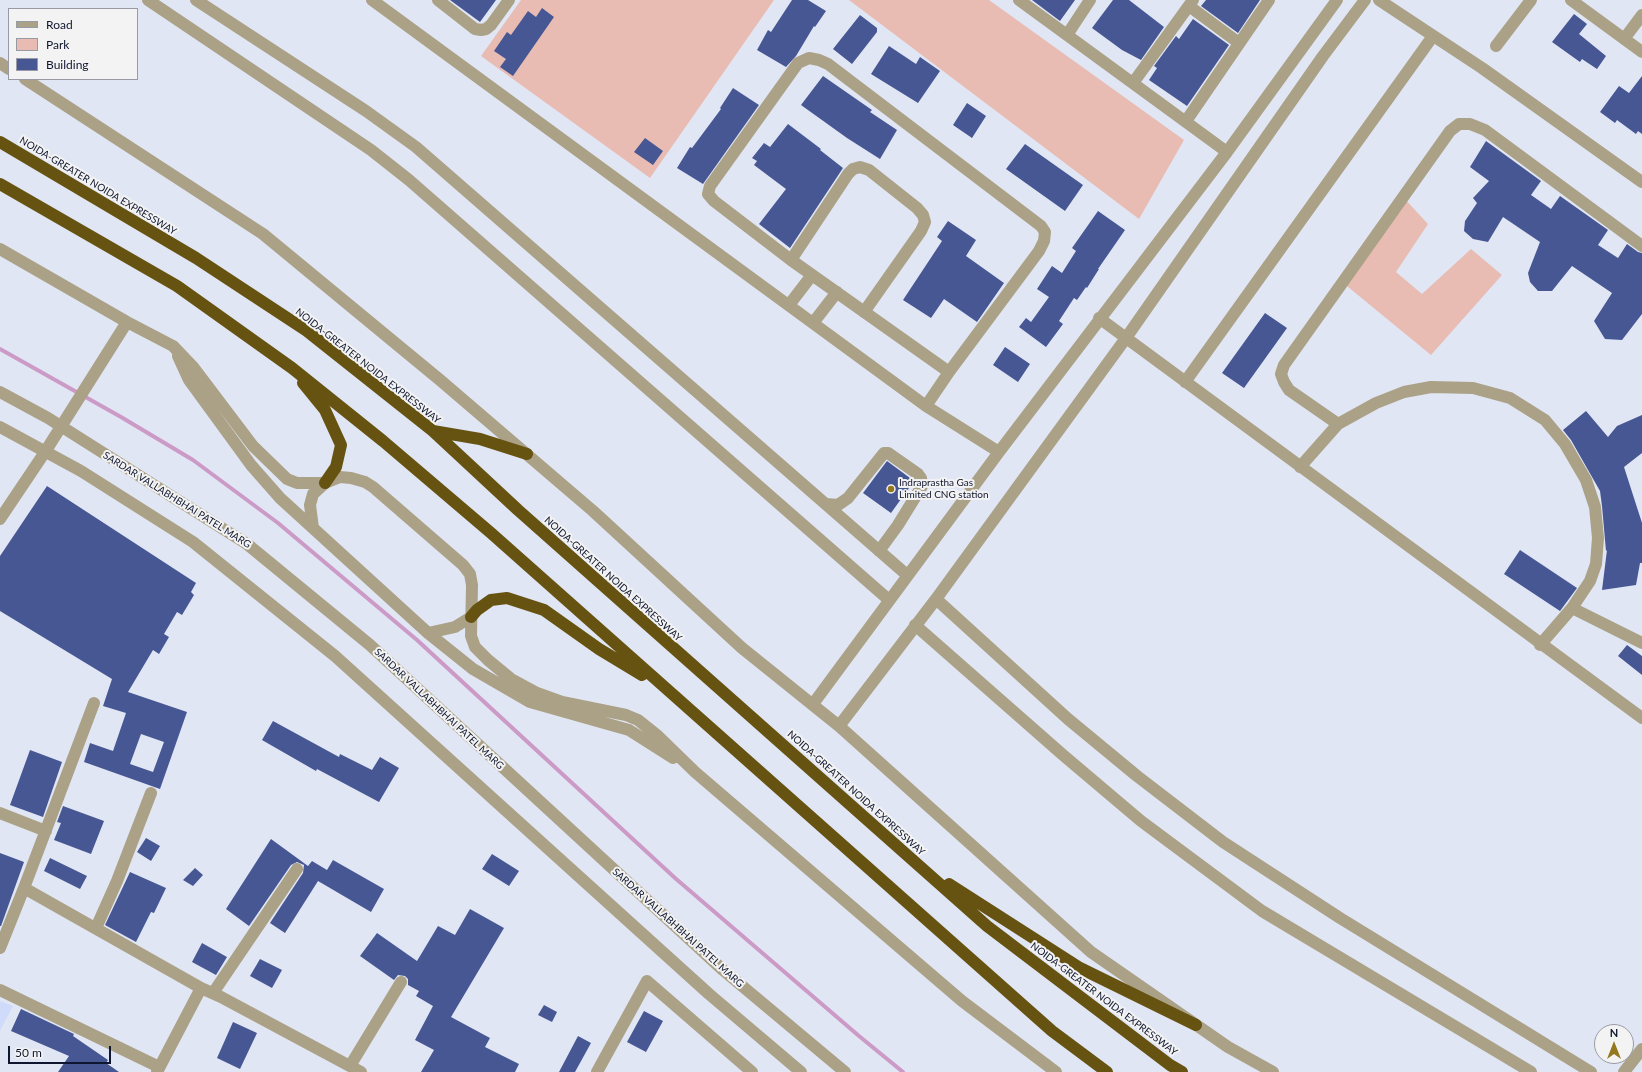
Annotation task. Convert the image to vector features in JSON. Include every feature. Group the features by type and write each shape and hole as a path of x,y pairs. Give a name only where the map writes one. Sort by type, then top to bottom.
{"highway":[{"name":"NOIDA-GREATER NOIDA EXPRESSWAY","path":"0,142 196,258 307,331 433,432 518,510 988,926 1170,1065 1182,1072"},
{"path":"0,184 177,286 292,368 401,456 496,538 1052,1031 1106,1072"},
{"path":"292,368 325,410 341,445 336,467 325,482"},
{"path":"433,432 480,440 527,454"},
{"path":"471,617 477,610 491,600 507,598 544,610 599,649 671,693"},
{"path":"917,864 1080,968 1196,1025"}],"street":[{"path":"148,0 371,150 409,180 889,600"},
{"path":"196,0 366,111 416,147 907,575"},
{"path":"372,0 926,406 998,452"},
{"path":"438,0 475,29 481,30 486,29 491,25 509,0"},
{"path":"1019,0 1227,152"},
{"path":"1067,35 1090,0"},
{"path":"1186,121 1269,0"},
{"path":"812,704 998,452 1227,152 1335,2 1322,0"},
{"path":"839,726 936,599 1126,338 1322,56 1365,0"},
{"path":"1379,0 1482,68 1642,182"},
{"path":"1496,46 1531,0"},
{"path":"1571,0 1642,52"},
{"path":"1133,83 1191,3 1239,43"},
{"path":"1624,39 1642,15"},
{"path":"1185,382 1433,36"},
{"path":"926,406 949,372 1039,251 1044,241 1045,232 1041,226 828,64 809,58 798,63 710,186 708,194 714,201 791,260 949,372"},
{"path":"27,80 263,234 440,380 593,511 742,648 839,726 1091,952 1228,1047 1273,1072"},
{"path":"1338,424 1289,390 1281,374 1284,365 1450,131 1459,124 1470,124 1485,130 1642,246"},
{"path":"791,260 848,174 853,169 860,167 869,170 917,208 923,215 925,222 921,231 864,312"},
{"path":"0,249 127,322 173,346 194,368 253,446 287,479 297,483 325,482 340,477 351,478 365,482 373,487 463,565 470,574 472,585 471,636 475,647 488,660 511,679 538,693 562,702 626,715 638,720 658,736 694,772 962,1000 1056,1072"},
{"path":"789,305 812,275"},
{"path":"813,323 837,292"},
{"path":"1099,318 1540,645 1642,718"},
{"path":"0,519 45,452 127,322"},
{"path":"173,346 188,380 251,465 280,498 428,633 473,670 530,702 629,730 694,772"},
{"path":"1300,467 1338,424 1376,402 1404,392 1431,388 1472,388 1510,398 1545,420 1565,444 1586,480 1594,507 1598,538 1596,564 1590,582 1572,608 1540,645"},
{"name":"SARDAR VALLABHBHAI PATEL MARG","path":"0,392 61,427 247,544 370,645 723,970 845,1072"},
{"path":"0,427 81,471 193,542 335,656 709,994 801,1072"},
{"path":"826,504 838,505 848,498 884,453 888,453 918,474 921,478 922,486 898,525 879,551"},
{"path":"313,528 310,505 313,494 325,482"},
{"path":"936,599 1068,719 1137,776 1223,842 1340,918 1591,1072"},
{"path":"1572,608 1642,643"},
{"path":"428,633 454,627 471,617"},
{"path":"915,625 1063,755 1141,821 1262,911 1531,1072"},
{"path":"0,948 94,703"},
{"path":"96,928 122,868 151,793"},
{"path":"0,814 46,831"},
{"path":"213,993 297,869"},
{"path":"24,888 201,988 361,1072"},
{"path":"597,1072 647,981 752,1072"},
{"path":"350,1066 401,982"},
{"path":"0,990 158,1069 201,988"},
{"path":"1624,1072 1642,1049"}],"shaded area":[{"path":"0,1001 13,1006 0,1031"}],"green space":[{"path":"521,0 774,0 650,178 481,56"},
{"path":"849,0 989,0 1184,140 1139,219"},
{"path":"1403,197 1428,224 1396,272 1422,294 1471,249 1502,275 1431,355 1342,282"}],"building":[{"path":"450,0 496,0 480,22"},
{"path":"792,0 808,0 826,11 815,27 814,26 796,56 786,67 757,50 768,30 771,32"},
{"path":"1032,0 1075,0 1060,21"},
{"path":"1113,0 1129,0 1164,27 1141,60 1122,50 1092,28"},
{"path":"1206,0 1260,0 1238,33 1201,6"},
{"path":"542,8 554,17 513,76 500,67 506,59 494,51 507,32 511,35 528,11 536,17"},
{"path":"1574,14 1587,24 1579,34 1606,56 1597,69 1582,59 1580,62 1552,42"},
{"path":"860,15 877,28 877,32 852,64 833,49"},
{"path":"1193,19 1229,45 1187,106 1149,80 1157,68 1154,66 1176,36 1179,39"},
{"path":"889,46 916,64 920,57 940,71 918,103 871,74"},
{"path":"823,76 872,110 870,112 897,130 880,159 847,138 801,105"},
{"path":"1642,76 1642,134 1638,131 1636,134 1617,120 1615,123 1600,112 1619,86 1629,93"},
{"path":"733,88 759,105 703,184 677,168 690,147 692,148 721,109 720,108"},
{"path":"967,103 986,116 972,138 953,125"},
{"path":"788,124 843,168 790,248 759,224 786,189 754,165 757,161 752,158 764,143 770,147"},
{"path":"645,138 663,151 653,165 634,152"},
{"path":"1486,141 1541,181 1531,195 1551,209 1560,196 1608,230 1598,245 1618,258 1627,244 1638,252 1642,253 1642,314 1622,340 1605,339 1594,321 1612,293 1572,266 1552,291 1538,291 1530,282 1528,273 1540,242 1503,217 1488,242 1473,239 1464,231 1465,221 1477,203 1473,198 1489,181 1470,167"},
{"path":"1025,144 1083,185 1065,211 1006,169"},
{"path":"1098,211 1125,230 1098,269 1087,288 1086,287 1077,300 1074,298 1059,321 1063,324 1046,347 1019,327 1026,318 1031,322 1049,297 1037,289 1052,266 1062,273 1076,251 1072,248"},
{"path":"948,221 976,240 966,256 1004,283 977,322 944,299 931,318 903,300 942,241 937,237"},
{"path":"1265,313 1287,328 1244,388 1222,373"},
{"path":"1005,347 1030,364 1018,382 993,365"},
{"path":"1586,411 1608,437 1617,426 1642,415 1642,453 1624,467 1642,523 1642,563 1640,563 1636,585 1602,590 1607,550 1606,551 1600,491 1571,440 1563,430"},
{"path":"887,461 914,481 891,513 863,493"},
{"path":"47,486 196,583 191,592 194,595 182,615 177,612 164,634 169,637 159,654 153,650 128,692 187,712 160,789 84,762 90,743 113,751 126,713 103,706 112,679 0,611 0,556","holes":["141,734 164,742 153,772 130,764"]},
{"path":"1520,550 1577,588 1560,611 1504,574"},
{"path":"1627,645 1642,656 1642,675 1618,656"},
{"path":"273,721 339,757 340,754 372,770 380,757 399,768 379,802 317,769 316,771 262,740"},
{"path":"30,750 62,762 43,817 10,805"},
{"path":"63,806 104,821 91,854 54,840 61,823 57,822"},
{"path":"146,838 160,846 151,861 137,852"},
{"path":"271,839 308,866 312,861 327,870 333,860 384,889 371,912 318,881 285,933 270,923 303,873 304,865 297,862 291,865 249,926 226,909"},
{"path":"0,853 24,862 1,926 0,926"},
{"path":"492,854 519,871 509,886 482,869"},
{"path":"50,858 87,876 80,889 44,871"},
{"path":"195,868 203,875 193,886 183,880"},
{"path":"130,872 166,888 154,913 151,912 136,942 105,925"},
{"path":"470,909 504,928 451,1017 490,1038 485,1047 519,1064 515,1072 421,1072 434,1050 415,1040 433,1006 416,996 419,991 408,985 408,979 405,976 398,975 394,980 360,956 377,933 417,961 438,926 455,935"},
{"path":"202,943 227,957 216,975 192,962"},
{"path":"260,959 282,970 272,988 250,976"},
{"path":"544,1005 557,1012 552,1022 538,1015"},
{"path":"21,1009 74,1034 73,1036 108,1060 106,1063 119,1072 58,1072 69,1056 11,1031"},
{"path":"644,1011 663,1021 646,1052 627,1042"},
{"path":"233,1022 257,1033 240,1069 217,1058"},
{"path":"578,1036 591,1043 575,1072 559,1072"}],"waterway":[{"path":"0,349 121,417 193,460 278,523 417,640 675,878 903,1072"}],"place":[{"name":"Indraprastha Gas Limited CNG station","path":"891,489"}]}
